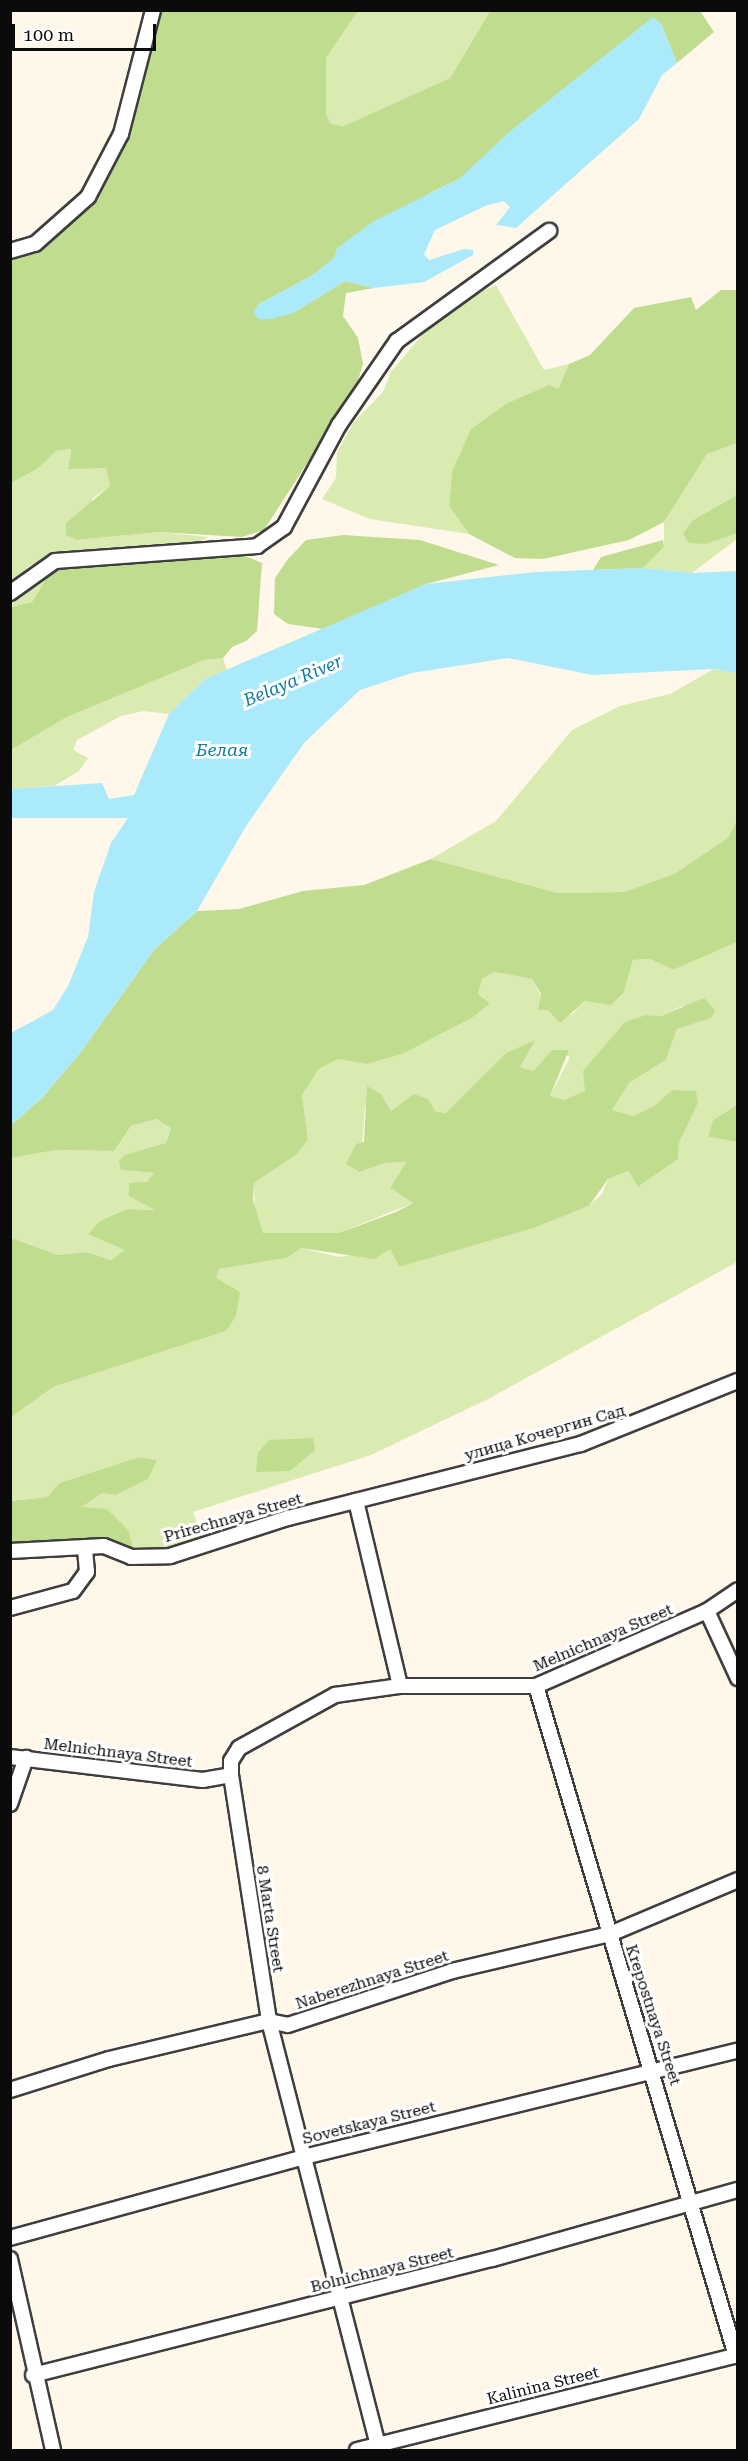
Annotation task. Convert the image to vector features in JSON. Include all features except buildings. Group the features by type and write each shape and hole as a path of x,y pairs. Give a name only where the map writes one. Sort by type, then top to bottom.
{"street":[{"path":"10,251 35,244 88,197 121,134 153,10"},
{"path":"10,592 55,561 257,546 284,527 339,425 397,341 549,231"},
{"name":"улица Кочергин Сад","path":"356,1501 581,1444 738,1381"},
{"path":"356,1501 400,1686"},
{"name":"Prirechnaya Street","path":"10,1551 104,1546 131,1557 170,1556 356,1501"},
{"path":"10,1608 73,1591 87,1572 85,1548"},
{"name":"Melnichnaya Street","path":"10,1757 204,1780 231,1775 231,1761 239,1748 335,1695 400,1686 536,1686 707,1611 738,1590"},
{"path":"707,1611 738,1678"},
{"name":"Krepostnaya Street","path":"536,1686 610,1934 653,2067 736,2355"},
{"path":"10,1804 26,1758"},
{"name":"8 Marta Street","path":"231,1775 269,2021 378,2448"},
{"name":"Naberezhnaya Street","path":"10,2090 109,2059 269,2021 288,2025 452,1971 610,1934 738,1880"},
{"name":"Sovetskaya Street","path":"10,2238 303,2157 653,2067 738,2050"},
{"name":"Bolnichnaya Street","path":"33,2375 338,2298 738,2190"},
{"path":"10,2259 33,2375 53,2451"},
{"name":"Kalinina Street","path":"357,2451 378,2448 736,2355"}],"green space":[{"path":"161,11 358,11 326,58 326,114 331,124 344,126 450,78 490,11 700,11 714,32 677,63 661,24 459,179 432,192 313,275 259,304 293,313 345,281 374,288 346,293 343,316 358,338 363,364 356,387 264,530 242,537 159,532 77,540 66,535 66,523 110,486 106,468 68,469 71,449 56,451 37,469 11,483 11,258 38,247 69,221 128,127"},
{"path":"358,11 490,11 450,78 345,126 331,124 326,114 326,58"},
{"path":"496,285 544,370 569,364 558,389 452,472 449,506 469,534 370,519 322,499 336,478 337,452 354,422 383,392 391,372 423,334 466,299"},
{"path":"721,290 737,290 737,443 707,454 664,522 629,540 543,559 515,558 469,534 449,506 452,472 471,429 506,404 549,385 558,389 569,364 590,355 634,308 691,297 696,310"},
{"path":"737,443 737,539 692,573 643,568 664,547 664,522 707,454"},
{"path":"71,449 68,468 106,468 110,486 93,498 77,540 159,532 209,537 196,543 53,555 28,567 11,585 11,483 37,469 56,451"},
{"path":"737,495 737,533 706,544 689,543 683,534 692,521"},
{"path":"343,535 420,540 499,565 426,584 323,629 288,624 274,614 275,578 288,559 306,540"},
{"path":"663,540 664,547 643,568 593,570 601,557"},
{"path":"240,554 262,563 257,631 246,641 232,647 223,658 204,660 67,717 11,750 11,607 32,602 48,576 67,566"},
{"path":"48,576 32,602 11,607 10,595"},
{"path":"223,658 227,670 205,679 169,714 144,711 121,716 77,740 73,750 88,758 79,771 54,786 11,789 11,750 67,717 204,660"},
{"path":"714,669 737,673 737,821 729,838 674,874 624,892 558,893 431,859 496,821 572,730 620,706 670,694"},
{"path":"737,821 737,942 673,970 650,959 633,960 624,992 611,1005 585,1001 560,1023 548,1010 538,1010 541,994 532,979 494,972 482,979 478,994 490,1003 473,1017 404,1053 367,1064 338,1059 319,1069 302,1095 308,1140 296,1155 254,1183 253,1200 263,1233 339,1233 396,1212 413,1203 390,1188 406,1162 385,1163 360,1172 346,1164 356,1144 364,1142 367,1086 381,1094 391,1111 414,1094 428,1099 435,1111 446,1113 506,1053 535,1040 520,1067 533,1071 552,1050 569,1050 550,1096 564,1100 585,1091 583,1071 625,1022 646,1015 661,1016 704,998 715,1010 711,1018 677,1029 666,1060 629,1083 612,1110 633,1116 654,1106 672,1090 696,1091 698,1103 679,1143 678,1159 638,1187 628,1171 608,1179 589,1206 534,1228 399,1267 390,1249 374,1259 301,1248 287,1258 219,1269 216,1278 240,1292 236,1316 226,1331 53,1387 11,1417 11,1238 58,1255 86,1252 111,1260 125,1250 88,1234 100,1221 127,1209 155,1210 129,1196 129,1183 147,1182 154,1173 121,1170 119,1161 125,1155 166,1143 171,1128 156,1119 131,1126 114,1151 56,1150 11,1158 11,1125 42,1098 80,1053 154,950 197,911 239,909 303,891 364,885 431,859 558,893 624,892 674,874 728,838"},
{"path":"737,942 737,1105 713,1120 708,1137 737,1142 737,1262 490,1398 371,1455 193,1512 204,1543 156,1554 133,1548 129,1531 82,1507 102,1493 116,1495 148,1479 156,1460 139,1457 61,1483 47,1497 11,1501 10,1417 53,1387 226,1331 215,1278 219,1269 287,1258 301,1248 339,1257 390,1249 399,1267 534,1228 589,1206 602,1194 608,1179 628,1171 638,1187 678,1159 679,1143 698,1103 672,1090 654,1106 633,1116 611,1110 629,1083 666,1060 677,1029 711,1017 682,1006 661,1016 646,1015 586,1091 564,1101 550,1096 570,1057 552,1050 533,1071 519,1067 533,1041 506,1053 447,1113 401,1104 391,1111 381,1094 365,1107 360,1172 385,1163 406,1162 390,1188 413,1203 339,1233 263,1233 255,1215 254,1183 296,1155 308,1140 302,1095 319,1069 338,1059 367,1064 490,1003 478,994 482,979 494,972 532,979 548,1010 571,1015 585,1001 624,992 633,960 650,959 673,970"},
{"path":"737,1105 737,1142 708,1137 713,1120"},
{"path":"156,1119 171,1128 166,1143 121,1170 155,1173 147,1182 157,1210 127,1209 100,1221 88,1234 126,1250 111,1260 86,1252 58,1255 11,1238 10,1158 56,1150 114,1151 131,1126"},
{"path":"313,1438 315,1450 290,1471 256,1472 258,1453 269,1440"},
{"path":"139,1457 157,1460 148,1479 116,1495 102,1493 82,1507 107,1509 129,1531 133,1548 74,1540 11,1547 11,1501 47,1497 60,1483"}],"water":[{"path":"653,17 661,24 677,63 662,75 639,119 516,228 496,225 510,207 504,201 485,206 435,230 424,254 429,260 464,249 473,250 473,255 424,282 374,288 345,281 293,313 271,319 259,319 253,313 259,304 313,275 334,258 337,248 374,221 459,179 508,133"},
{"name":"Белая","path":"643,568 692,573 737,571 737,673 714,669 592,675 508,658 412,673 360,690 304,743 246,826 197,911 154,950 80,1053 42,1098 11,1125 11,1033 53,1010 68,986 88,937 94,892 111,843 128,818 11,818 11,789 102,783 109,799 134,795 169,714 205,679 426,584 536,572"}],"water label":[{"name":"Belaya River","path":"293,681"}]}
